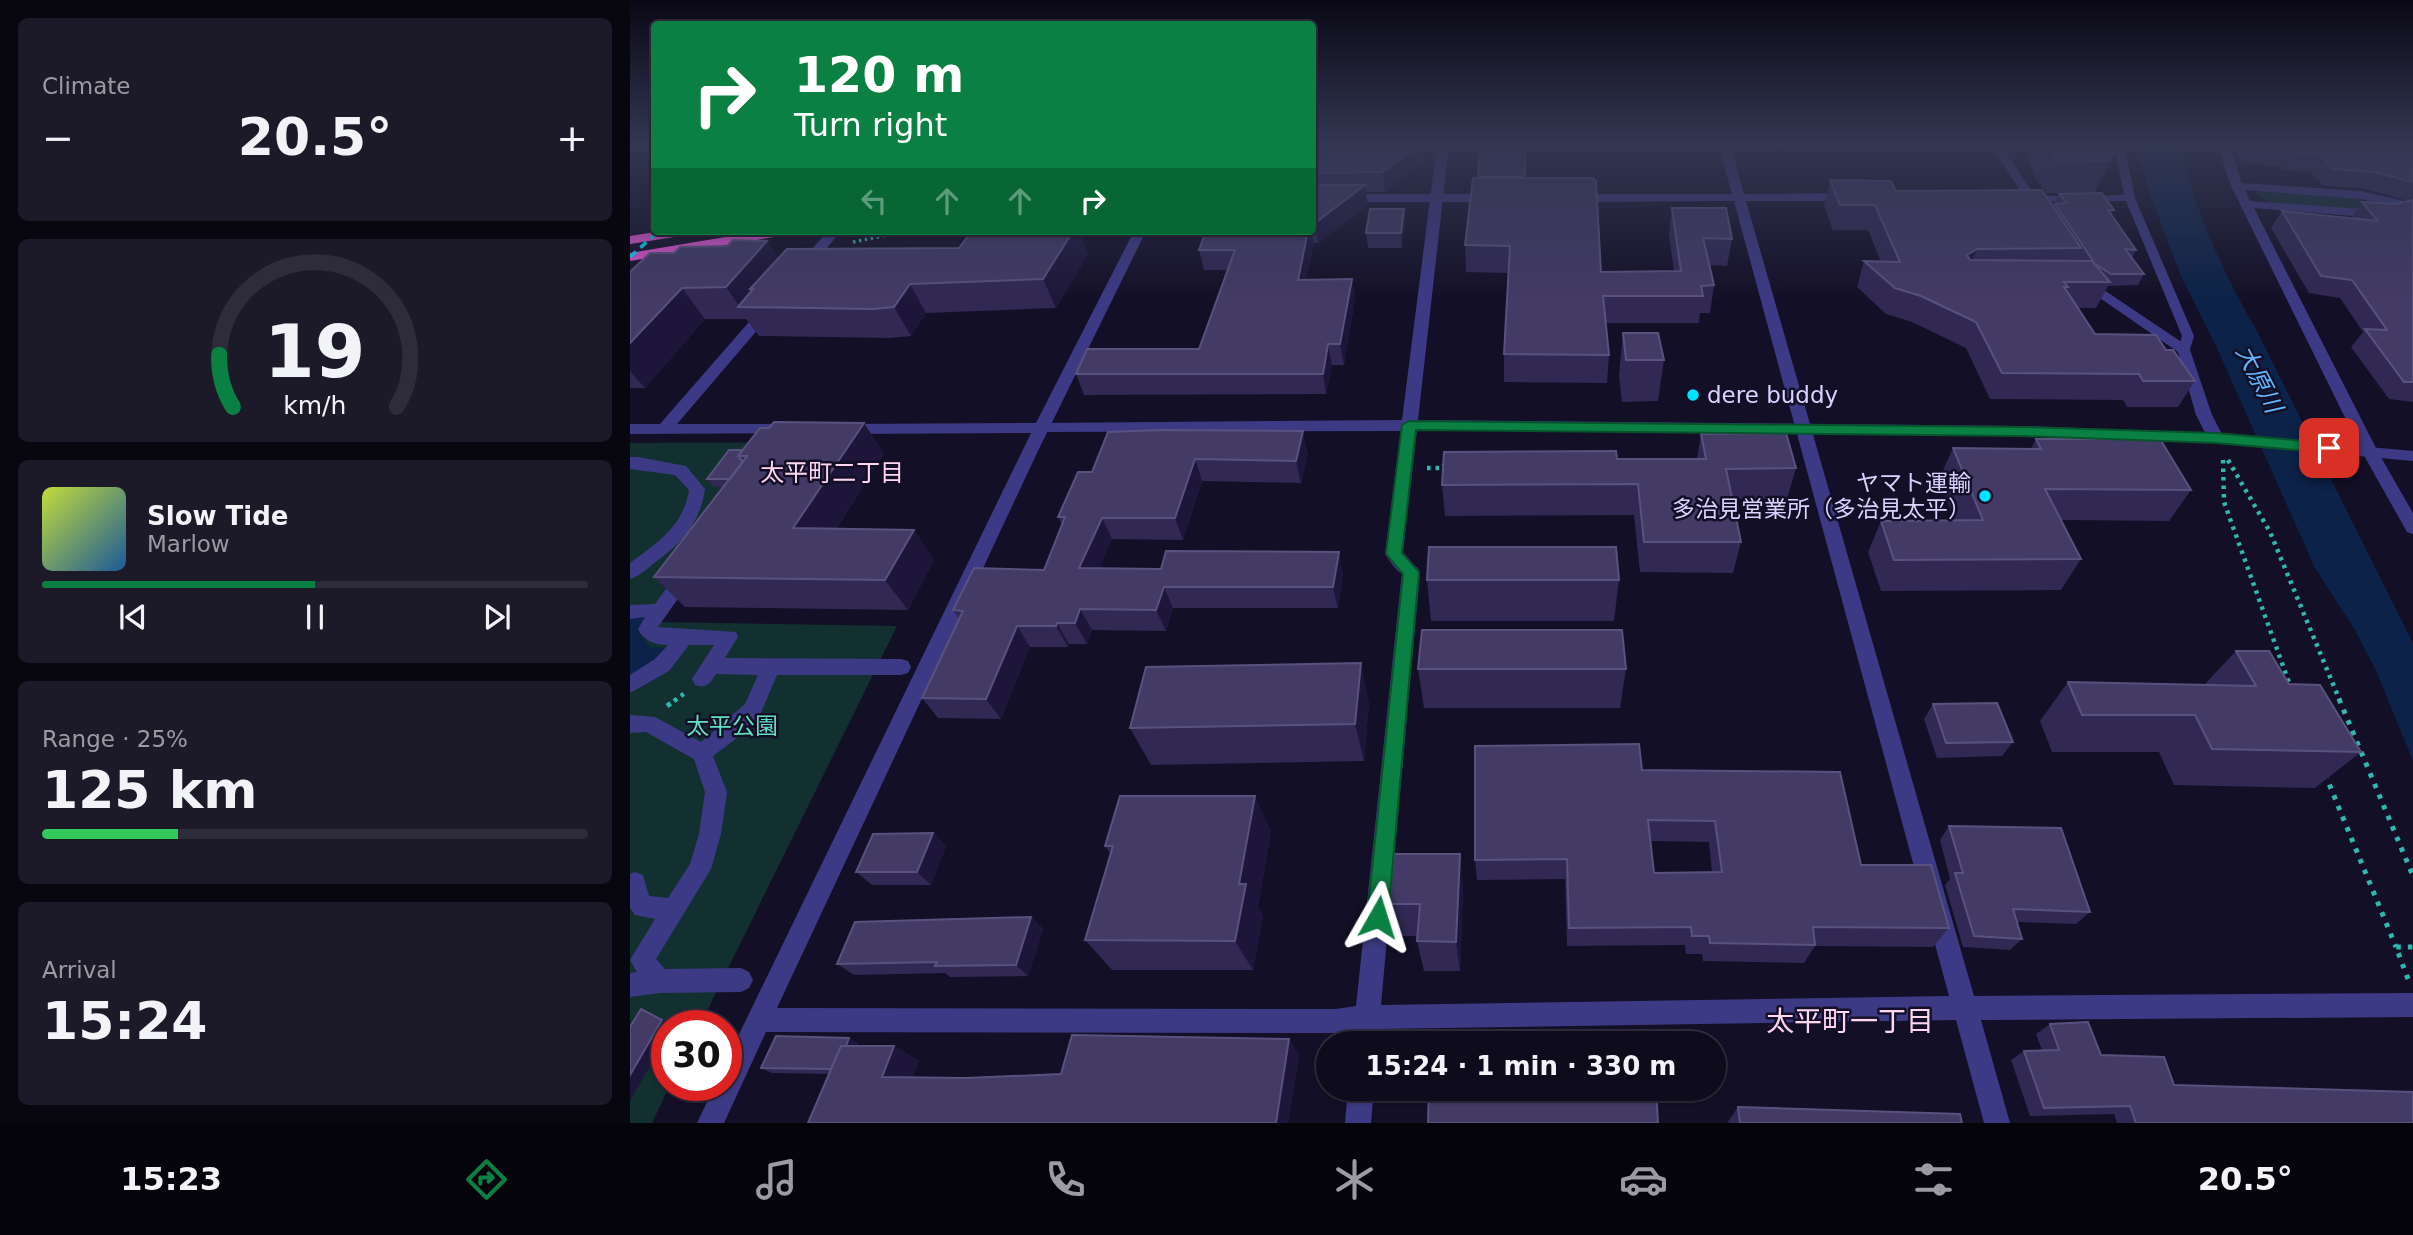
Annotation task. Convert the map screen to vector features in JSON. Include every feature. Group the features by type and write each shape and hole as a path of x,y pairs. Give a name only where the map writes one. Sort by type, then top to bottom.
{"highway":[{"path":"630,240 662,235"},
{"path":"630,257 763,235"}],"street":[{"path":"2242,196 2362,451 2413,528"},
{"path":"2370,196 2408,207"},
{"path":"1366,1031 1411,572 1394,554 1437,197"},
{"path":"1740,197 1997,1123"},
{"path":"1316,198 1500,198"},
{"path":"1554,198 1865,198"},
{"path":"2024,199 2046,222"},
{"path":"2247,204 2381,215 2408,207"},
{"path":"794,277 831,235"},
{"path":"710,1123 1041,428 1138,235"},
{"path":"2076,276 2184,350 2204,415 2223,439"},
{"path":"664,429 777,298"},
{"path":"832,429 1201,429 1409,425 2022,431 2223,439 2413,456"},
{"path":"630,429 793,429"},
{"path":"630,463 638,461 680,470 697,489 694,525 630,572"},
{"path":"692,566 647,628 658,637 729,637 706,673"},
{"path":"630,612 650,609"},
{"path":"630,685 662,665 680,644"},
{"path":"706,673 771,667 901,667"},
{"path":"702,753 736,727 753,709 771,667"},
{"path":"630,723 648,723 702,753 716,792 710,834 700,869 642,960 660,981"},
{"path":"635,883 634,895 643,907 674,910"},
{"path":"630,985 660,981 741,981"},
{"path":"759,1020 1336,1021 1368,1017 1964,1008 2411,993"},
{"path":"1358,1123 1360,1101"}],"lane":[{"path":"2024,199 2130,198 2188,336 2184,350"}],"path":[{"path":"2296,700 2224,502 2225,459 2270,532 2413,876"},
{"path":"1441,468 1450,461"},
{"path":"657,712 706,673"},
{"path":"2324,772 2396,947 2411,993"},
{"path":"2396,947 2413,947"}],"green space":[{"path":"2259,196 2357,197 2371,207 2367,210 2270,203"},
{"name":"太平公園","path":"789,442 658,622 897,626 707,1010 651,1010 651,1101 662,1101 652,1123 630,1123 630,443"}],"water":[{"name":"大原川","path":"2151,196 2194,196 2232,286 2413,643 2413,761 2377,673 2355,630 2315,568 2217,348 2181,276"},
{"path":"652,612 639,632 650,647 671,648 630,680 630,615"}],"building":[{"path":"1316,196 1350,196 1316,222"},
{"path":"1471,196 1597,196 1601,272 1681,271 1672,208 1726,208 1732,239 1703,238 1714,285 1701,286 1703,296 1603,296 1609,355 1504,354 1510,246 1465,245"},
{"path":"1837,196 2046,196 2081,248 1977,249 1967,255 1970,260 2092,261 2110,282 2064,282 2068,287 2064,287 2095,334 2156,335 2166,350 2173,350 2195,381 2143,381 2139,374 2002,373 1976,322 1921,296 1895,288 1864,261 1900,262 1875,205 1840,205"},
{"path":"2061,196 2104,196 2114,210 2108,210 2136,250 2125,249 2144,274 2111,274 2095,264 2055,204 2067,203"},
{"path":"2413,200 2413,382 2404,382 2365,329 2387,330 2352,280 2321,276 2282,211 2378,221 2362,202 2394,204"},
{"path":"1370,209 1404,209 1401,233 1366,233"},
{"path":"969,235 1070,235 1043,279 910,284 894,307 873,309 738,307 753,289 750,289 787,249 959,248"},
{"path":"1205,235 1307,235 1298,280 1352,279 1340,344 1328,344 1323,374 1076,374 1087,349 1199,349 1235,250 1199,250"},
{"path":"733,240 767,241 726,287 682,288 630,343 630,272 650,253 674,253 680,247 727,246"},
{"path":"1623,333 1658,333 1664,360 1626,360"},
{"path":"774,422 864,423 793,528 914,530 885,580 654,577 747,456 738,456 760,428 769,428"},
{"path":"1303,431 1296,461 1195,459 1175,518 1102,518 1079,568 1161,569 1166,551 1339,552 1333,587 1164,587 1156,610 1080,609 1075,623 1017,626 986,699 922,698 963,611 953,610 974,568 1044,570 1065,517 1058,517 1078,472 1092,472 1108,432"},
{"path":"1786,433 1796,468 1726,469 1741,542 1644,542 1638,484 1442,485 1444,452 1616,451 1617,459 1706,459 1701,434"},
{"path":"2036,439 2160,439 2191,490 2045,489 2081,559 1894,560 1881,521 1983,520 1953,448 2041,449"},
{"path":"729,450 743,450 738,456 743,462 730,479 707,479"},
{"path":"1429,547 1616,547 1619,580 1427,580"},
{"path":"1422,630 1622,630 1626,669 1418,669"},
{"path":"2236,651 2269,651 2289,684 2320,685 2361,752 2212,749 2195,715 2082,715 2068,682 2256,686"},
{"path":"1361,663 1355,724 1130,728 1146,667"},
{"path":"1997,703 2013,742 1946,743 1933,704"},
{"path":"1639,744 1642,770 1840,772 1861,865 1931,865 1949,928 1813,927 1815,945 1710,943 1709,936 1692,936 1691,927 1569,928 1567,859 1475,860 1475,746","holes":["1648,820 1715,821 1722,872 1654,873"]},
{"path":"1120,796 1255,796 1239,884 1246,884 1235,941 1085,940 1113,846 1105,846"},
{"path":"1949,826 2061,828 2090,912 2013,909 2022,939 1974,936 1955,873 1963,873"},
{"path":"933,833 917,872 856,872 873,834"},
{"path":"1394,854 1460,854 1456,942 1417,941 1420,904 1389,904"},
{"path":"1031,917 1016,965 935,966 937,962 837,964 855,922"},
{"path":"641,1009 651,1014 651,1039 630,1075 630,1027"},
{"path":"2088,1022 2101,1055 2164,1057 2174,1085 2413,1092 2413,1123 2136,1123 2130,1106 2044,1108 2024,1051 2059,1050 2050,1024"},
{"path":"1072,1035 1289,1039 1276,1123 808,1123 841,1046 894,1046 882,1077 966,1078 1061,1074"},
{"path":"776,1036 849,1038 846,1046 841,1046 831,1069 761,1068"},
{"path":"1429,1101 1657,1101 1658,1123 1428,1123"},
{"path":"1738,1107 1960,1114 1962,1123 1740,1123"}],"railway":[{"path":"630,257 655,235"}],"place":[{"name":"dere buddy","path":"1693,395"},
{"name":"ヤマト運輸 多治見営業所（多治見太平）","path":"1985,496"}],"district":[{"name":"太平町二丁目","path":"832,473"},
{"name":"太平町一丁目","path":"1850,1021"}],"route":[{"path":"1378,917 1411,572 1394,554 1409,425 2022,431 2216,438 2329,448"}]}
